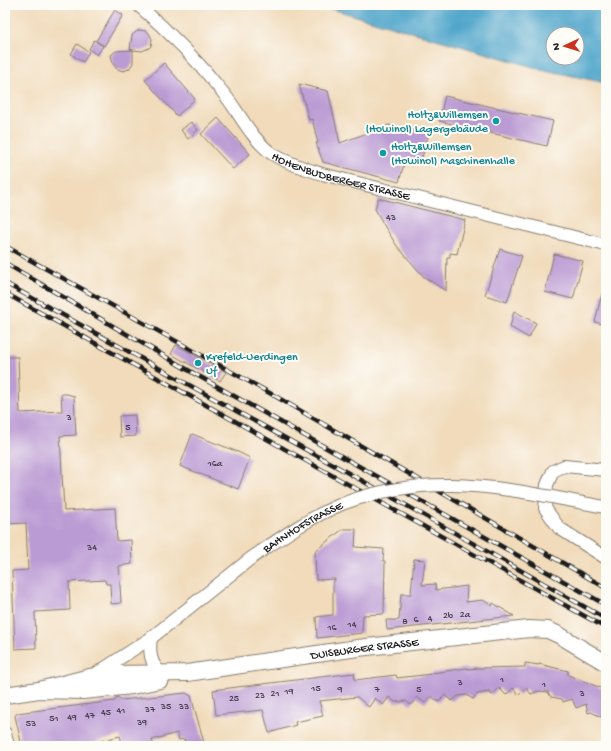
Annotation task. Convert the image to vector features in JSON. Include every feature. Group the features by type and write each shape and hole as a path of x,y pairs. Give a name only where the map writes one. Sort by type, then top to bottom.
{"main road":[{"name":"DUISBURGER STRASSE","path":"90,677 111,674 162,674 187,672 358,648 529,629 548,630 606,663"},
{"name":"DUISBURGER STRASSE","path":"5,695 39,690 83,691 132,686 157,681 187,672"},
{"name":"BAHNHOFSTRASSE","path":"39,690 90,677"}],"street":[{"name":"HOHENBUDBERGER STRASSE","path":"138,5 168,30 197,60 226,96 255,138 270,152 284,161 322,174 606,245"},
{"path":"606,470 564,466 554,471 547,485 545,508 559,528 606,558"},
{"name":"BAHNHOFSTRASSE","path":"90,677 151,638 250,559 299,525 341,505 380,492 452,485 501,489 606,507"},
{"path":"151,638 150,656 156,669 162,674"},
{"path":"5,733 8,746"}],"water":[{"path":"318,5 606,5 606,83 540,69"}],"building":[{"path":"115,10 123,15 104,46 96,41"},
{"path":"139,30 149,33 152,39 151,46 142,51 130,49 132,35"},
{"path":"94,40 103,46 97,55 89,49"},
{"path":"77,44 89,52 83,62 71,54"},
{"path":"133,50 133,63 129,69 123,71 117,69 113,64 111,55 116,51"},
{"path":"164,63 195,99 177,116 145,80"},
{"path":"299,84 328,91 340,143 389,125 429,133 420,164 405,160 399,182 323,162 316,143 318,143 312,119 309,120"},
{"name":"Holtz&Willemsen (Howinol) Lagergebäude","path":"445,96 553,121 547,146 439,121"},
{"path":"218,118 250,154 233,169 201,134"},
{"path":"191,122 198,130 188,139 181,130"},
{"path":"378,198 465,220 457,254 450,253 450,257 447,257 446,291 424,277 397,246 375,209"},
{"path":"500,249 522,256 507,302 485,295"},
{"path":"554,254 583,261 573,299 545,292"},
{"path":"602,293 606,294 606,325 595,322"},
{"path":"514,311 536,323 529,338 510,327"},
{"name":"Krefeld-Uerdingen Uf","path":"176,345 226,372 220,381 171,354"},
{"path":"5,357 18,357 20,413 62,411 61,394 74,396 76,435 60,436 64,511 115,508 117,541 131,540 132,564 119,566 121,603 111,604 110,584 106,584 105,580 69,582 70,610 35,612 36,648 15,649 12,571 28,570 26,523 5,524"},
{"path":"135,415 136,436 120,437 119,416"},
{"path":"192,434 250,458 238,489 180,466"},
{"path":"343,529 356,529 355,547 384,549 384,614 363,615 362,633 317,638 316,617 333,615 333,583 335,579 316,580 315,551"},
{"path":"414,559 425,560 422,585 435,584 436,590 467,586 466,602 483,600 492,606 493,603 514,616 387,630 386,620 399,620 401,594 411,594"},
{"path":"525,663 539,664 568,671 568,675 606,690 606,719 591,712 588,713 586,704 576,708 572,699 563,702 562,699 551,697 548,692 539,691 531,694 526,688 519,695 513,688 506,695 499,688 492,695 489,692 477,694 473,699 466,695 458,696 452,701 444,695 439,702 431,696 425,703 417,697 411,705 406,701 395,702 389,697 383,705 375,698 369,707 357,697 319,701 323,716 295,722 296,725 269,733 263,710 216,715 213,690 354,673 355,680 396,675 397,678 467,668 525,667"},
{"path":"186,693 191,696 205,746 186,746 184,739 179,740 177,733 152,740 154,746 123,746 120,736 96,742 97,746 22,746 15,716 17,713 115,701 117,697 122,700"}],"railway":[{"path":"5,246 275,396 606,588"},
{"path":"5,263 195,374 606,605"},
{"path":"5,283 388,495 606,619"},
{"path":"5,293 606,628"}],"place":[{"name":"Holtz&Willemsen (Howinol) Lagergebäude","path":"496,121"},
{"name":"Holtz&Willemsen (Howinol) Maschinenhalle","path":"383,153"},
{"name":"Krefeld-Uerdingen Uf","path":"198,363"}]}
